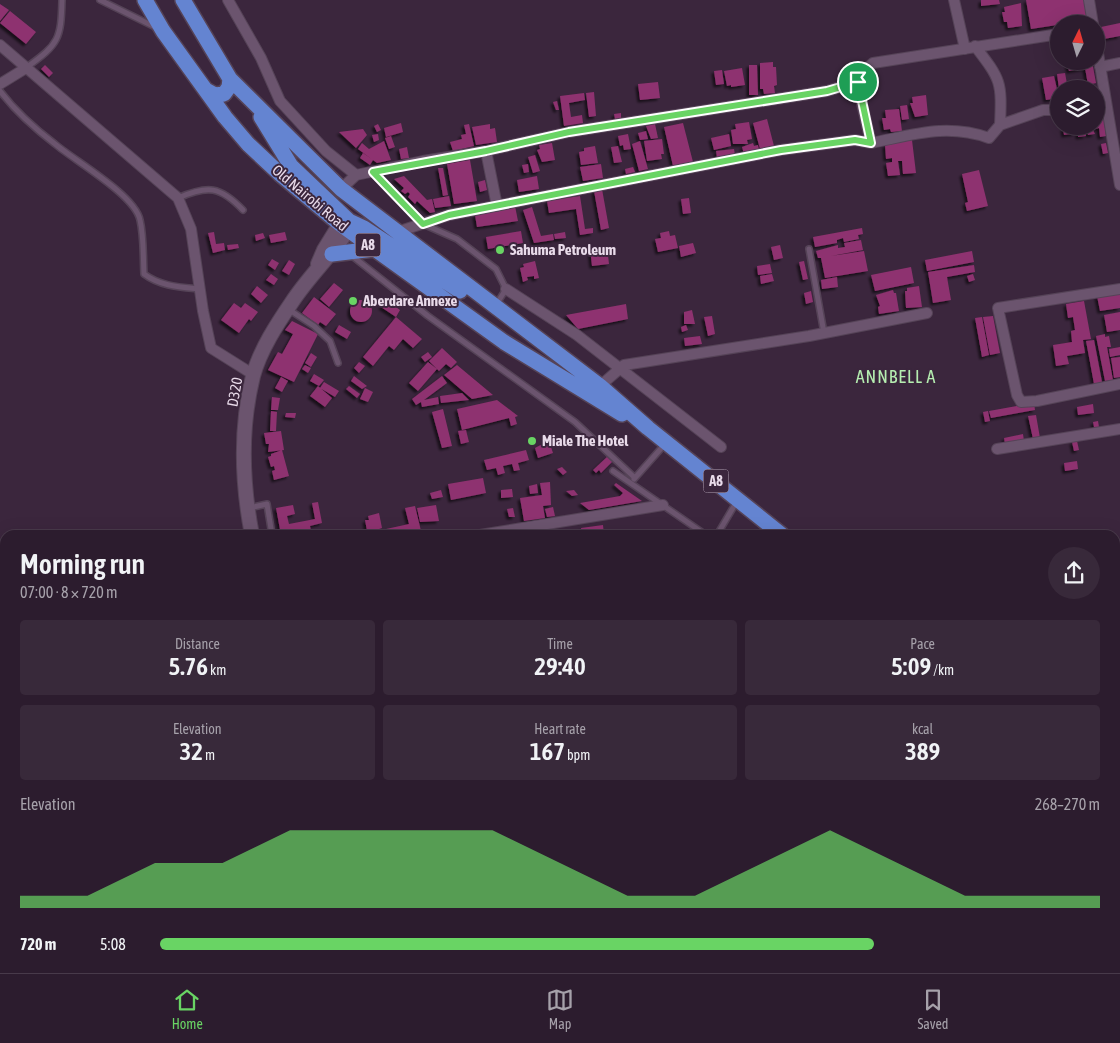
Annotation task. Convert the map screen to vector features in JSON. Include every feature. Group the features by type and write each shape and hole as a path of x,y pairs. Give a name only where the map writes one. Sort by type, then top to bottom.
{"highway":[{"name":"Old Nairobi Road","path":"146,0 163,30 248,144 374,249 504,342 586,394 648,428"},
{"name":"Old Nairobi Road","path":"183,0 230,79 342,188 600,386 666,443 739,498 776,530"},
{"path":"206,90 214,95 224,94 229,87 230,79"},
{"path":"253,102 264,124 291,166 346,225 364,228 464,294 520,326"},
{"path":"339,252 374,249"}],"street":[{"path":"228,0 261,58 280,101 326,151 356,175"},
{"path":"954,0 970,47 997,75 1001,92 1000,125"},
{"path":"1089,0 1092,15"},
{"path":"871,143 858,82 862,73 873,64 1050,35"},
{"path":"0,45 178,198 191,229 199,289 211,348 254,375"},
{"path":"1105,66 1120,63"},
{"path":"0,84 26,68"},
{"path":"342,188 356,175 486,151 569,132 827,91 858,82"},
{"path":"397,232 449,215 781,150 855,140 871,143 941,129 970,131 989,138 1000,125 1043,110 1050,110"},
{"path":"1105,117 1117,157 1120,185"},
{"path":"486,151 497,206"},
{"name":"D320","path":"315,271 339,252 346,225"},
{"name":"D320","path":"251,530 247,509 244,447 254,375 262,353 288,308 315,271 324,250 346,225"},
{"path":"506,289 577,334 721,447"},
{"path":"1120,289 998,308 1017,396 1021,402 1037,401 1120,384"},
{"path":"600,386 621,368 927,313"},
{"path":"997,449 1120,429"},
{"path":"510,530 663,505"}],"lane":[{"path":"26,68 46,53 61,31 62,0"},
{"path":"100,0 163,30"},
{"path":"0,91 15,110 57,146 93,171 129,203 140,218 144,274 154,281 175,287 199,289"},
{"path":"373,172 423,224 457,239 496,269 506,289 495,307"},
{"path":"178,198 203,189 216,190 230,196 243,210"},
{"path":"808,249 824,333"},
{"path":"339,252 575,422 635,478"},
{"path":"288,308 314,326 330,342 338,363"},
{"path":"630,483 666,443"},
{"path":"613,471 699,530"},
{"path":"720,530 739,498"},
{"path":"247,509 266,504 271,530"}],"building":[{"path":"981,0 999,0 1000,4 981,6"},
{"path":"1026,0 1086,0 1089,15 1050,15 1050,26 1031,29"},
{"path":"1021,3 1022,26 1008,28 1007,22 1004,22 1002,12 1005,12 1004,7"},
{"path":"0,4 9,10 0,21"},
{"path":"10,11 36,32 26,44 0,23"},
{"path":"1120,23 1120,36 1105,39 1105,26"},
{"path":"773,62 773,67 776,67 777,85 774,86 775,93 764,94 763,89 760,89 760,63"},
{"path":"45,65 53,73 49,77 41,69"},
{"path":"749,65 757,65 758,95 749,95"},
{"path":"742,68 745,85 727,86 724,71"},
{"path":"722,70 724,84 716,85 714,71"},
{"path":"1085,70 1094,70 1095,80 1087,80"},
{"path":"1065,73 1066,80 1058,80 1057,74"},
{"path":"1054,76 1055,80 1050,80 1050,99 1046,100 1042,78"},
{"path":"658,82 660,98 640,100 638,84"},
{"path":"594,92 596,116 589,117 586,93"},
{"path":"584,93 585,100 569,103 571,117 582,115 583,123 564,126 560,96"},
{"path":"926,95 928,115 915,117 910,103 913,103 912,97"},
{"path":"557,101 559,110 556,110 553,102"},
{"path":"907,105 909,119 902,120 900,106"},
{"path":"899,109 902,131 891,132 890,129 884,130 882,118 886,118 885,110"},
{"path":"621,113 621,118 615,119 614,114"},
{"path":"767,119 774,146 760,149 753,123"},
{"path":"749,122 752,139 747,140 748,144 733,144 731,130 736,129 735,124"},
{"path":"401,123 403,132 386,137 384,128"},
{"path":"683,123 693,162 673,166 664,127"},
{"path":"378,124 381,130 377,132 374,126"},
{"path":"469,124 474,146 453,151 450,142 462,139 461,135 466,134 464,125"},
{"path":"490,124 490,129 495,128 497,142 476,145 472,127"},
{"path":"655,124 658,138 651,139 646,126"},
{"path":"363,129 367,135 356,148 339,132"},
{"path":"646,131 648,139 640,140 638,133"},
{"path":"378,134 379,140 374,142 372,135"},
{"path":"628,134 631,149 624,150 623,145 620,146 618,136"},
{"path":"729,134 731,146 714,150 711,138"},
{"path":"391,136 395,147 389,149 385,138"},
{"path":"662,139 664,154 661,154 662,159 647,161 644,141"},
{"path":"912,140 916,173 903,174 902,161 898,161 900,175 888,176 886,163 892,162 892,158 886,159 885,145"},
{"path":"384,141 391,160 377,163 358,149 362,143 369,149"},
{"path":"640,141 648,169 639,171 632,144"},
{"path":"552,143 555,160 542,162 537,150 540,149 539,145"},
{"path":"753,143 754,146 758,145 759,150 744,154 742,147"},
{"path":"1106,143 1108,153 1103,154 1101,144"},
{"path":"595,146 598,163 581,165 579,152 584,151 584,148"},
{"path":"618,146 622,162 614,163 611,147"},
{"path":"407,147 409,158 401,159 399,149"},
{"path":"734,149 735,155 717,158 716,151"},
{"path":"363,153 373,160 370,165 360,158"},
{"path":"535,155 540,171 533,173 528,157"},
{"path":"470,160 477,201 454,204 447,164"},
{"path":"528,164 529,172 524,173 522,165"},
{"path":"601,164 603,178 583,181 580,167"},
{"path":"633,167 635,172 626,174 625,169"},
{"path":"438,168 443,168 448,195 443,196"},
{"path":"979,170 988,206 967,211 965,203 968,202 962,174"},
{"path":"404,176 427,200 432,199 435,212 430,213 417,201 415,204 408,197 410,194 408,192 405,194 401,191 404,188 394,179"},
{"path":"537,176 539,189 519,192 517,180"},
{"path":"485,180 487,190 480,192 478,182"},
{"path":"602,189 609,228 601,230 594,191"},
{"path":"449,196 451,206 435,208 433,199"},
{"path":"580,196 585,229 593,228 593,233 580,235 576,209 549,213 547,201"},
{"path":"689,198 691,213 683,214 681,199"},
{"path":"515,206 518,221 477,227 475,215"},
{"path":"532,207 541,236 553,234 554,240 534,243 523,210"},
{"path":"862,228 863,234 858,235 859,239 844,242 843,238 837,240 837,243 815,247 813,237"},
{"path":"521,231 523,243 488,249 486,237"},
{"path":"669,231 670,236 675,235 678,248 658,252 655,239 661,238 660,233"},
{"path":"214,232 216,244 224,243 225,250 213,253 208,233"},
{"path":"285,232 287,240 271,243 269,235"},
{"path":"565,232 566,238 555,239 554,234"},
{"path":"263,233 265,238 256,241 255,235"},
{"path":"861,240 863,250 831,256 864,251 868,271 825,278 821,258 818,258 816,251 838,245 838,248 845,247 844,243"},
{"path":"693,243 696,253 681,257 679,246"},
{"path":"238,244 239,248 228,250 227,245"},
{"path":"780,245 783,258 774,260 771,247"},
{"path":"607,247 609,264 592,266 590,249"},
{"path":"972,251 974,262 927,271 925,260"},
{"path":"272,259 279,263 275,270 268,265"},
{"path":"289,260 295,264 289,275 282,271"},
{"path":"535,261 539,278 534,279 534,276 527,277 528,280 523,282 520,268 524,267 523,264"},
{"path":"804,261 808,279 803,280 799,262"},
{"path":"770,264 772,273 758,275 757,266"},
{"path":"974,265 975,272 947,277 951,300 933,303 928,272"},
{"path":"911,267 914,283 875,291 871,275"},
{"path":"271,274 278,279 274,285 266,280"},
{"path":"772,274 774,281 761,284 760,276"},
{"path":"973,274 975,280 969,282 967,276"},
{"path":"837,277 838,287 822,289 821,280"},
{"path":"334,283 343,290 329,307 320,299"},
{"path":"257,286 268,295 261,303 251,294"},
{"path":"919,286 922,307 906,308 905,291 907,291 907,288"},
{"path":"893,290 896,293 899,311 879,314 878,307 880,306 876,295"},
{"path":"811,291 813,302 806,304 804,293"},
{"path":"1120,293 1120,308 1100,311 1097,296"},
{"path":"314,297 336,314 326,326 320,322 318,325 302,313"},
{"path":"361,300 369,303 372,311 369,319 361,322 353,319 350,311 353,303"},
{"path":"386,300 400,310 396,317 381,307"},
{"path":"1084,301 1091,339 1083,340 1085,353 1067,356 1069,364 1056,366 1053,345 1072,342 1071,331 1075,330 1073,317 1068,318 1066,304"},
{"path":"234,303 241,308 245,303 258,312 251,321 249,319 239,333 221,320"},
{"path":"626,304 628,319 578,329 566,315"},
{"path":"692,310 695,324 684,324 684,312"},
{"path":"1120,312 1120,330 1107,332 1104,315"},
{"path":"712,316 715,334 708,336 704,317"},
{"path":"993,316 1000,353 990,355 983,317"},
{"path":"396,317 422,339 413,348 403,339 394,350 389,346 373,366 363,357"},
{"path":"982,317 989,355 982,357 975,318"},
{"path":"292,321 318,334 294,382 268,370 278,352 282,354 293,334 285,330"},
{"path":"339,325 351,332 347,339 335,332"},
{"path":"686,325 688,330 682,332 681,327"},
{"path":"1105,334 1105,337 1109,336 1111,347 1107,347 1113,380 1105,381 1096,336"},
{"path":"700,336 702,344 685,346 684,338"},
{"path":"1094,340 1102,382 1094,384 1086,341"},
{"path":"1120,347 1120,355 1110,357 1109,349"},
{"path":"442,348 457,362 451,368 446,364 439,371 429,361"},
{"path":"428,352 432,357 425,362 421,357"},
{"path":"311,353 317,357 311,367 305,363"},
{"path":"1120,357 1120,377 1114,378 1111,358"},
{"path":"359,362 365,366 359,373 354,368"},
{"path":"428,362 437,369 418,391 409,383"},
{"path":"305,365 311,368 308,373 302,369"},
{"path":"457,365 493,395 472,399 444,375"},
{"path":"314,374 324,380 319,386 310,381"},
{"path":"354,376 367,386 362,389 351,381"},
{"path":"442,376 447,383 424,400 438,397 439,404 422,407 421,402 416,405 412,399"},
{"path":"281,377 288,381 282,392 275,388"},
{"path":"324,382 339,391 335,397 320,388"},
{"path":"318,386 332,398 325,407 310,396"},
{"path":"349,386 360,394 357,398 346,389"},
{"path":"365,388 373,392 368,402 360,399"},
{"path":"462,393 469,400 441,403 440,396"},
{"path":"272,397 280,398 278,410 271,410"},
{"path":"497,400 518,416 515,417 517,424 511,426 509,418 462,430 457,409"},
{"path":"1034,403 1035,410 991,418 989,411"},
{"path":"1093,404 1094,413 1078,415 1077,407"},
{"path":"443,409 452,446 442,448 432,412"},
{"path":"271,411 277,412 276,431 270,431"},
{"path":"988,411 990,421 985,422 983,412"},
{"path":"286,413 296,413 295,418 285,417"},
{"path":"1036,415 1040,438 1033,439 1028,416"},
{"path":"1098,421 1099,427 1094,427 1093,422"},
{"path":"466,430 469,442 461,444 458,431"},
{"path":"281,431 284,450 268,452 269,444 266,444 264,433"},
{"path":"1023,434 1024,441 1005,444 1004,438"},
{"path":"1077,441 1079,450 1074,451 1072,442"},
{"path":"546,442 547,445 550,444 553,453 538,458 535,448"},
{"path":"282,450 289,476 274,480 272,471 275,470 274,466 271,467 268,457"},
{"path":"526,450 529,460 518,463 520,470 514,471 512,464 503,466 505,473 498,475 496,468 487,470 484,460"},
{"path":"608,456 613,461 601,473 599,470 596,473 593,470"},
{"path":"1077,461 1078,469 1065,471 1064,463"},
{"path":"562,467 567,472 563,475 557,469"},
{"path":"483,478 486,493 451,500 448,484"},
{"path":"550,482 551,505 543,506 545,518 524,521 520,498 542,495 540,483"},
{"path":"616,483 642,501 589,510 580,503 620,496 623,493 614,485"},
{"path":"537,484 538,493 530,494 529,486"},
{"path":"512,489 513,497 501,498 501,490"},
{"path":"441,490 443,497 432,499 430,493"},
{"path":"574,490 578,495 572,496 566,491"},
{"path":"318,502 322,523 310,526 311,530 280,530 276,508 293,505 295,514 287,516 289,524 315,519 312,503"},
{"path":"436,505 439,521 420,522 417,508"},
{"path":"415,506 421,530 386,530 409,524 405,508"},
{"path":"553,507 555,516 547,517 545,509"},
{"path":"513,508 515,517 509,517 507,509"},
{"path":"379,513 382,528 379,530 367,530 365,520 369,520 368,516"},
{"path":"603,525 604,530 581,530 581,528"}],"place":[{"name":"Sahuma Petroleum","path":"500,250"},
{"name":"Aberdare Annexe","path":"353,301"},
{"name":"Miale The Hotel","path":"532,441"}],"district":[{"name":"ANNBELL A","path":"896,377"}],"route":[{"path":"858,82 871,143 855,140 781,150 449,215 423,224 373,172 423,161 486,151 569,132 827,91 858,82"}]}
